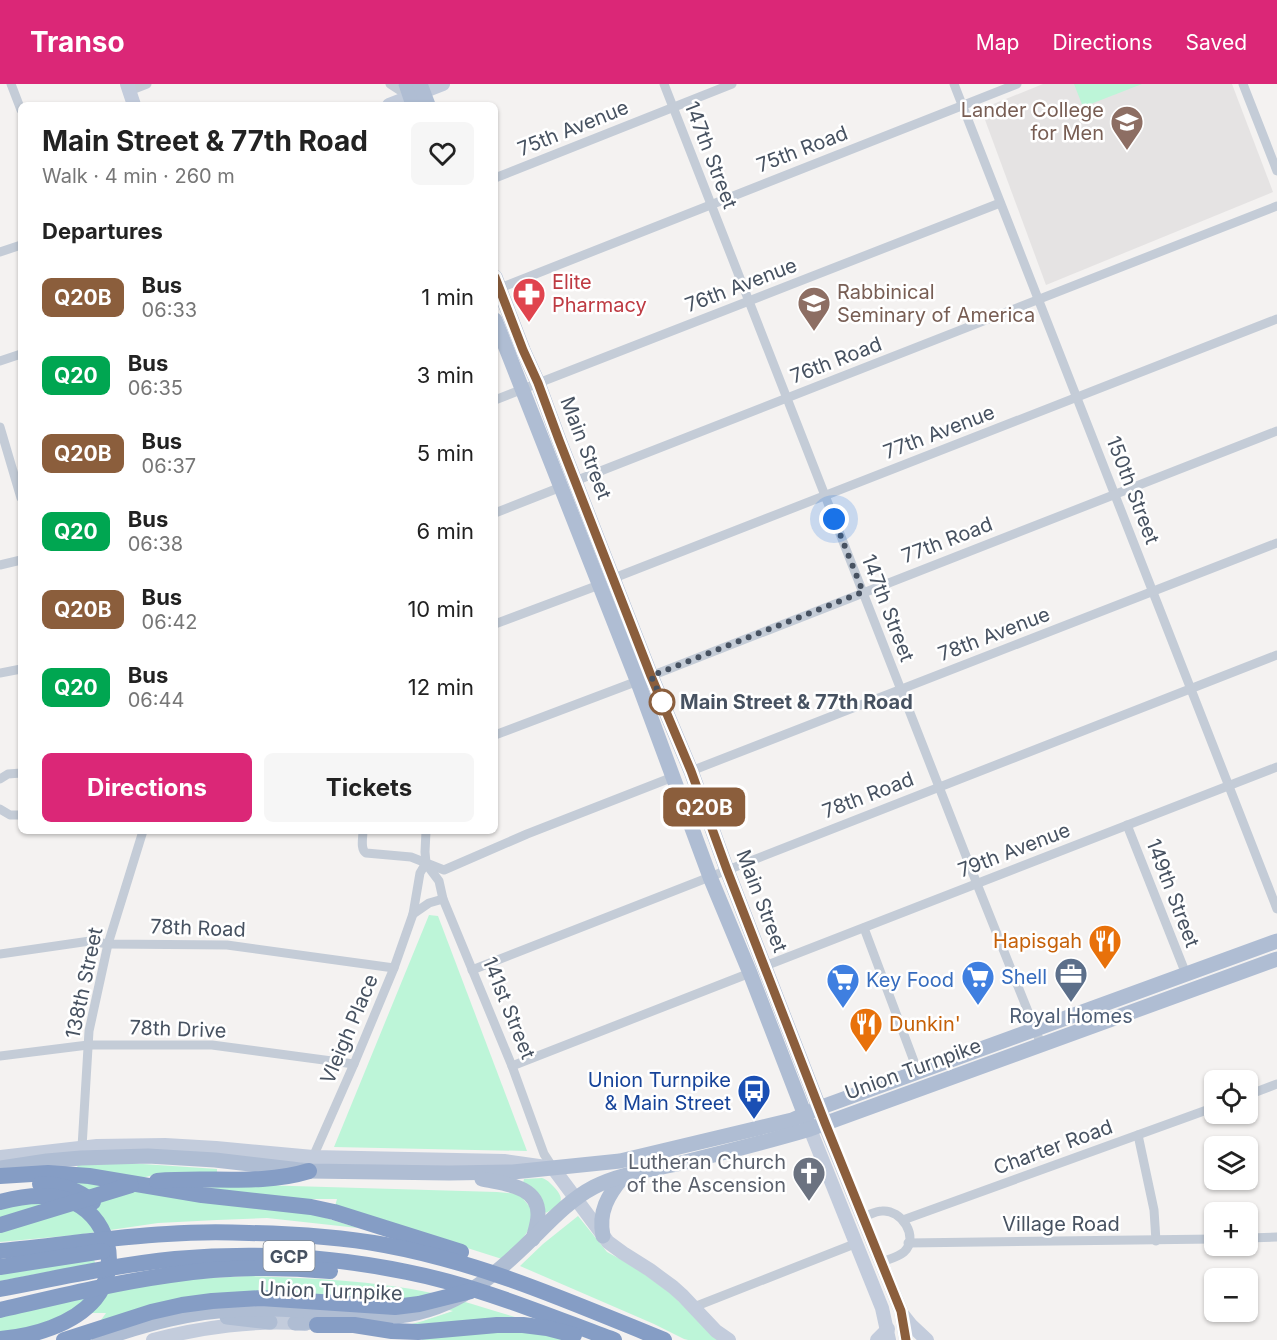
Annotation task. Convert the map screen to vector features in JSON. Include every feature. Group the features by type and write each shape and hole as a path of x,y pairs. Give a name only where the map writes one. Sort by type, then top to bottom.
{"highway":[{"path":"0,1225 116,1189 145,1183 181,1179 264,1179 296,1175 311,1164"},
{"path":"0,1176 48,1173 100,1178 334,1212 480,1258 549,1293"},
{"path":"0,1187 33,1184 59,1185 85,1196 98,1206 109,1220 116,1235 120,1259 118,1275 110,1297 99,1311 75,1328 46,1340"},
{"path":"0,1202 32,1196 60,1198 82,1207 100,1226 106,1240 109,1260 105,1282 93,1301 80,1312 64,1322 43,1330 0,1339"},
{"path":"0,1267 235,1233"},
{"name":"GCP","path":"0,1251 150,1235 235,1233 307,1235 384,1245 467,1264 510,1278 664,1340"},
{"name":"GCP","path":"0,1289 114,1267 173,1259 232,1255 290,1257 350,1262 409,1272 485,1293 614,1340"},
{"path":"0,1310 105,1286 171,1275 246,1269 294,1269 345,1272 402,1280 570,1324"},
{"path":"64,1340 151,1312 220,1300 278,1299 382,1307 419,1304 471,1291"},
{"path":"318,1326 354,1325 392,1331 418,1332 523,1325 548,1328 595,1340"}],"main road":[{"path":"397,102 443,84"},
{"name":"Main Street","path":"498,285 538,383 599,585 691,771 765,966 856,1243 882,1308 889,1335"},
{"name":"Main Street","path":"498,328 523,390 614,578 673,777 710,877 812,1111"},
{"name":"Union Turnpike","path":"99,1340 164,1320 212,1311 261,1308 399,1316 438,1308 471,1291 503,1267 576,1199 596,1186 623,1177 770,1142 817,1126 1038,1037 1186,974 1277,941"},
{"name":"Union Turnpike","path":"0,1168 72,1159 148,1156 449,1173 513,1172 620,1161 792,1119 918,1072 1184,994 1277,959"},
{"name":"Main Street","path":"817,1126 863,1217 882,1262 901,1311 906,1340"},
{"name":"Union Turnpike","path":"0,1157 82,1147 140,1144 183,1145 311,1164 504,1161 553,1168"},
{"path":"593,1164 593,1180 596,1186"},
{"path":"553,1168 608,1242 673,1287 716,1331 729,1340"},
{"path":"449,1173 517,1186 527,1192 535,1201 538,1211 533,1239"},
{"path":"603,1236 601,1226 604,1203 623,1177"},
{"path":"901,1311 911,1326 927,1340"},
{"path":"295,1323 376,1320 399,1316"},
{"path":"164,1320 234,1317 270,1322"},
{"name":"Union Turnpike","path":"153,1340 204,1330 270,1322 318,1326 397,1340"},
{"path":"877,1340 889,1335"}],"street":[{"path":"11,84 18,102"},
{"path":"128,88 147,84"},
{"path":"390,84 417,94"},
{"name":"147th Street","path":"664,84 1038,1037"},
{"name":"75th Avenue","path":"498,177 732,84"},
{"name":"150th Street","path":"954,84 1277,909"},
{"name":"75th Road","path":"498,282 711,204 1017,84"},
{"path":"1243,84 1277,171"},
{"name":"76th Avenue","path":"498,399 1000,203"},
{"name":"76th Road","path":"498,512 1277,207"},
{"path":"0,252 18,246"},
{"name":"77th Avenue","path":"614,578 1277,319"},
{"path":"0,361 18,355"},
{"path":"0,427 16,466"},
{"name":"77th Road","path":"498,734 1277,431"},
{"name":"78th Avenue","path":"691,771 1277,543"},
{"path":"0,565 18,561"},
{"path":"498,623 599,585"},
{"name":"78th Road","path":"472,970 1277,654"},
{"path":"0,673 18,670"},
{"name":"79th Avenue","path":"765,966 1277,766"},
{"path":"0,779 8,774 18,773"},
{"path":"363,834 362,848 366,853 411,857 444,870 527,834 673,777"},
{"path":"0,809 10,816 18,815"},
{"name":"149th Street","path":"1127,825 1186,974"},
{"name":"138th Street","path":"82,1147 90,1031 108,944 142,834"},
{"name":"Vleigh Place","path":"311,1164 394,968 413,914 420,873 426,863 426,834"},
{"name":"141st Street","path":"426,863 439,881 443,899 512,1066 544,1154 553,1168"},
{"path":"413,914 429,903 443,899"},
{"path":"864,928 918,1072"},
{"name":"78th Road","path":"0,954 90,941 108,944 227,945 394,968"},
{"path":"512,1066 750,973"},
{"name":"78th Drive","path":"0,1056 88,1045 212,1045 354,1064"},
{"path":"1258,1091 1277,1084"},
{"name":"Charter Road","path":"903,1220 1204,1111"},
{"path":"1138,1136 1154,1210 1156,1241"},
{"path":"863,1217 881,1210 890,1211 903,1220 908,1230 907,1248 902,1254 882,1262"},
{"path":"1258,1238 1277,1237"},
{"name":"Village Road","path":"908,1243 1204,1239"},
{"path":"694,1307 856,1243"}],"shaded area":[{"name":"Lander College for Men","path":"1043,84 1232,84 1273,192 1046,285 981,109"}],"green space":[{"path":"1074,84 1142,84 1083,107"},
{"path":"429,915 438,916 527,1151 334,1147"},
{"path":"128,1163 217,1169 217,1175 154,1175 100,1188 0,1219 0,1208 77,1168 78,1164"},
{"path":"542,1178 554,1187 561,1199 558,1205 546,1213 523,1183 524,1179"},
{"path":"258,1185 520,1194 529,1206 532,1221 525,1236 502,1259 335,1206 337,1199 296,1199 294,1208 358,1228 267,1218 158,1223 76,1235 0,1242 0,1230 120,1192"},
{"path":"578,1216 607,1252 633,1266 669,1292 719,1340 684,1339 520,1266"},
{"path":"94,1259 95,1263 0,1281 0,1274"},
{"path":"249,1276 341,1280 387,1285 432,1293 515,1317 408,1325 453,1311 414,1302 101,1320 106,1313 65,1313 53,1321 0,1334 0,1317 137,1285"},
{"path":"517,1330 573,1340 422,1340 422,1338"}],"bus line":[{"name":"Q20B","path":"498,284 651,676 691,771 825,1123 901,1311 906,1340"}],"place":[{"name":"Lander College for Men","path":"1127,151"},
{"name":"Elite Pharmacy","path":"529,323"},
{"name":"Rabbinical Seminary of America","path":"814,332"},
{"name":"Main Street & 77th Road","path":"662,702"},
{"name":"Hapisgah","path":"1105,970"},
{"name":"Royal Homes","path":"1071,1003"},
{"name":"Shell","path":"978,1006"},
{"name":"Key Food","path":"843,1009"},
{"name":"Dunkin'","path":"866,1053"},
{"name":"Union Turnpike & Main Street","path":"754,1120"},
{"name":"Lutheran Church of the Ascension","path":"809,1202"}],"route":[{"path":"662,702 664,705 651,676 863,592 834,519"}]}
